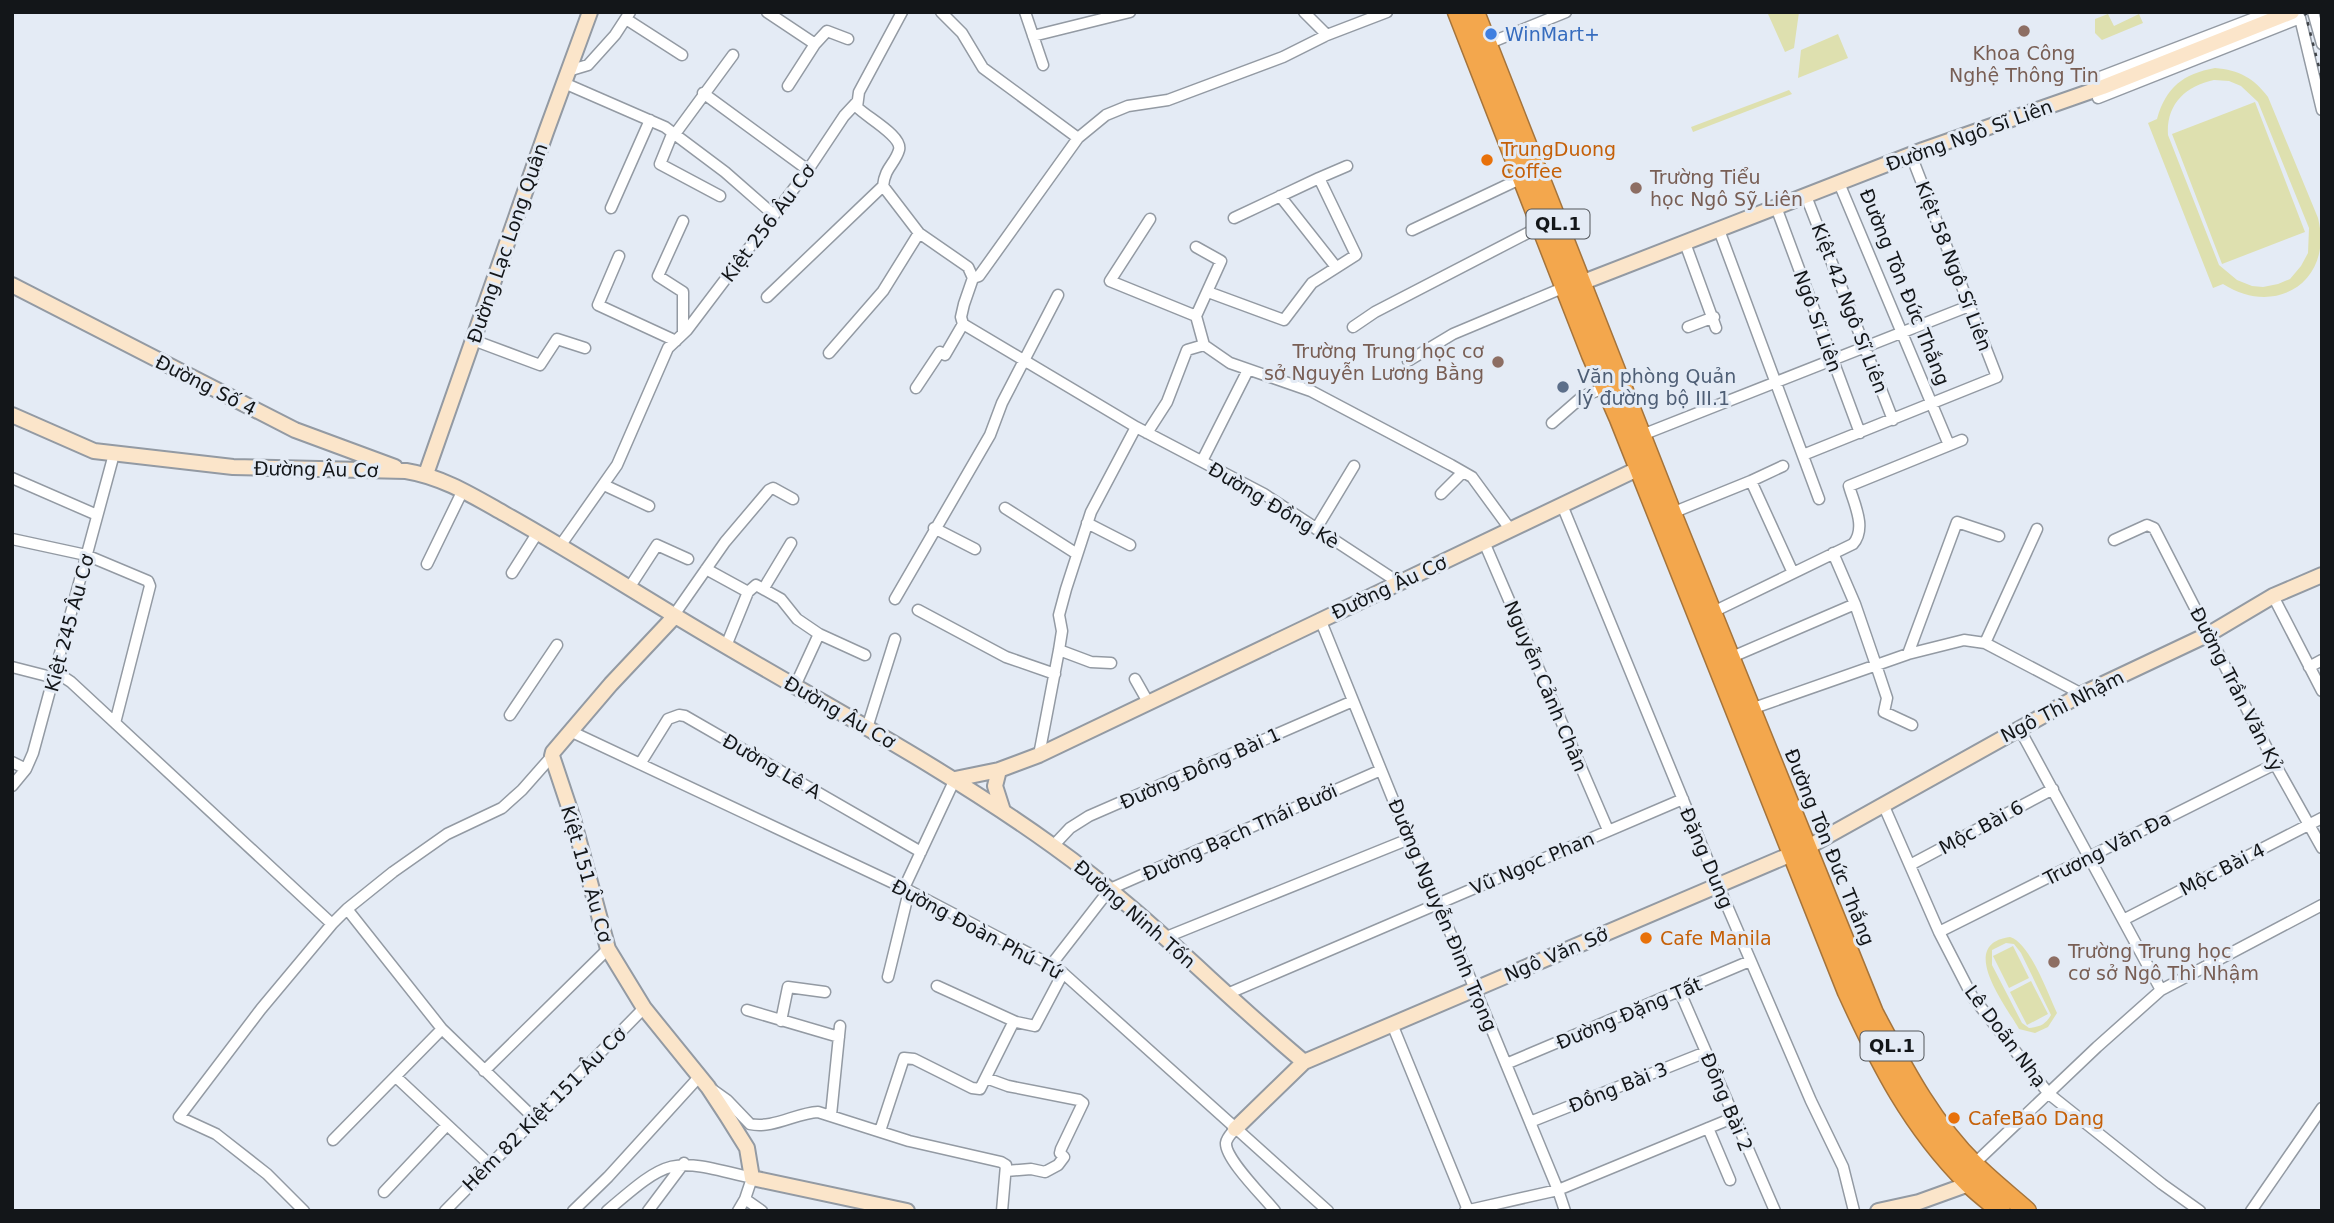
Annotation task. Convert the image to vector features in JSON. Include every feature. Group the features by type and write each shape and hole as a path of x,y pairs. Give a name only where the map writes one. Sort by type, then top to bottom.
{"highway":[{"name":"QL.1","path":"1457,12 1573,285 1642,435 1645,465"},
{"name":"QL.1","path":"1475,12 1488,44 1532,187 1541,226 1573,285 1605,388 1645,465"},
{"name":"Đường Tôn Đức Thắng","path":"1645,465 1672,513 1732,657 1847,992 1877,1055 1900,1099 1929,1139 1969,1184 2001,1211"},
{"name":"Đường Tôn Đức Thắng","path":"1645,465 1800,851 1874,1013 1907,1074 1936,1119 1974,1164 2027,1211"}],"street":[{"name":"Đường Lạc Long Quân","path":"426,474 590,12"},
{"path":"767,12 811,42"},
{"path":"767,297 883,186 884,175 900,150 899,144 889,132 857,107 857,102 859,92 902,12"},
{"path":"941,12 962,33 983,68 1078,138"},
{"path":"1025,12 1042,65"},
{"path":"1033,36 1130,12"},
{"path":"1304,12 1327,35"},
{"path":"973,278 979,276 1078,138 1106,115 1128,106 1168,100 1283,57 1327,35 1388,12"},
{"path":"1488,44 1566,12"},
{"name":"Đường Ngô Sĩ Liên","path":"2098,92 2095,79 2270,12"},
{"name":"Đường Ngô Sĩ Liên","path":"1573,285 1911,155 2098,92 2292,12"},
{"path":"566,77 588,65 615,35 628,15 682,55"},
{"path":"2315,15 2322,44"},
{"path":"2098,92 2300,18 2322,110"},
{"path":"788,86 811,42 827,30 848,39"},
{"path":"720,196 660,164 674,133 733,55"},
{"path":"566,77 674,133 774,215"},
{"path":"703,93 808,170"},
{"name":"Kiệt 256 Âu Cơ","path":"560,546 617,465 668,348 774,215 844,116 857,102"},
{"path":"611,208 650,120"},
{"name":"Kiệt 58 Ngô Sĩ Liên","path":"1911,155 1997,377 1931,404"},
{"path":"1234,218 1347,166"},
{"path":"1208,292 1284,320 1306,288 1355,257 1356,252 1319,178"},
{"name":"Đường Tôn Đức Thắng","path":"1839,183 1949,445"},
{"path":"883,186 919,233 968,267 973,278 961,317 963,324 945,355 940,352 916,388"},
{"path":"1412,230 1532,187"},
{"path":"1280,196 1336,267"},
{"name":"Kiệt 42 Ngô Sĩ Liên","path":"1806,196 1893,420"},
{"name":"Ngô Sĩ Liên","path":"1776,207 1860,433"},
{"path":"1150,219 1110,281 1196,316"},
{"path":"619,256 598,305 679,337 683,292 658,276 683,221"},
{"path":"1353,327 1375,312 1541,226"},
{"path":"1718,230 1819,499"},
{"path":"829,353 883,291 919,233"},
{"path":"1685,243 1715,322 1688,327"},
{"path":"1196,247 1221,261 1196,316 1204,345 1230,363 1311,391 1472,477 1510,529"},
{"name":"Đường Số 4","path":"12,285 295,430 406,471"},
{"path":"1408,361 1453,334 1573,285"},
{"path":"895,599 989,435 1002,403 1058,295"},
{"path":"1642,435 1969,306"},
{"name":"Đường Đồng Kè","path":"963,324 1136,427 1264,494 1398,582"},
{"path":"473,340 540,365 557,339 585,348"},
{"path":"1147,433 1167,402 1186,350 1204,345"},
{"path":"1202,461 1248,370"},
{"path":"1552,423 1583,396 1605,388"},
{"path":"1803,455 1931,404"},
{"name":"Đường Âu Cơ","path":"12,415 94,452 233,467 406,471 426,474 463,490 538,532 674,616 955,779 999,770 1040,755 1645,465"},
{"path":"1040,755 1062,631 1059,615 1091,512 1136,427"},
{"path":"1713,612 1853,544 1859,534 1860,522 1849,486 1962,440"},
{"name":"Kiệt 245 Âu Cơ","path":"12,786 26,769 33,754 114,454"},
{"path":"1316,529 1354,466"},
{"path":"1672,513 1783,466"},
{"path":"1441,494 1463,472"},
{"path":"12,478 97,515"},
{"path":"1751,481 1793,573"},
{"path":"604,485 649,506"},
{"path":"304,1211 267,1174 216,1134 179,1117 261,1009 332,924 393,872 447,834 502,808 522,790 570,731 674,616 725,542 771,488 793,499"},
{"path":"428,564 463,490"},
{"name":"Đặng Dung","path":"1562,505 1750,961 1843,1167 1854,1211"},
{"path":"1004,508 1077,554"},
{"path":"1908,653 1957,522 1999,536"},
{"path":"1087,523 1130,545"},
{"name":"Đường Trần Văn Kỷ","path":"2114,540 2147,525 2154,528 2275,764 2322,848"},
{"path":"934,528 975,549"},
{"path":"1985,643 2037,529"},
{"path":"512,573 538,532"},
{"path":"12,539 86,555 148,580 150,586 115,723"},
{"name":"Nguyễn Cảnh Chân","path":"1484,542 1608,830"},
{"path":"764,588 791,543"},
{"path":"629,588 657,545 688,559"},
{"path":"1833,553 1856,604 1876,664 1886,698 1884,712 1912,725"},
{"path":"706,569 748,592"},
{"name":"Ngô Thì Nhậm","path":"1800,851 2082,694 2209,634 2273,596 2322,575"},
{"path":"726,646 748,592 756,585 781,599 797,619 819,634 865,655"},
{"path":"2273,596 2322,691"},
{"path":"1732,657 1856,604"},
{"path":"918,610 1006,657 1055,674"},
{"name":"Đường Nguyễn Đình Trọng","path":"1320,619 1565,1211"},
{"path":"795,686 819,634"},
{"path":"867,728 895,639"},
{"path":"1751,709 1908,653 1964,640 1985,643 2082,694"},
{"path":"510,715 557,645"},
{"path":"1059,650 1091,662 1111,663"},
{"path":"2309,667 2322,660"},
{"path":"12,667 55,675 71,682 332,924"},
{"path":"1135,679 1148,702"},
{"name":"Đường Đồng Bài 1","path":"1053,846 1070,828 1089,816 1353,701"},
{"name":"Đường Lê A","path":"640,764 668,719 685,716 921,852"},
{"path":"2019,728 2161,990"},
{"name":"Đường Đoàn Phú Tứ","path":"570,731 906,889 1051,965 1328,1211"},
{"name":"Kiệt 151 Âu Cơ","path":"552,756 573,819 608,949 644,1008 703,1082 747,1147 752,1178"},
{"path":"12,762 26,769"},
{"name":"Trương Văn Đa","path":"1939,932 2275,764"},
{"path":"999,770 995,786 1003,811"},
{"name":"Đường Bạch Thái Bưởi","path":"1051,965 1110,889 1381,770"},
{"path":"888,977 906,889 955,779"},
{"name":"Đường Ninh Tốn","path":"955,779 1110,889 1304,1062"},
{"name":"Mộc Bài 6","path":"1910,865 2053,789"},
{"name":"Vũ Ngọc Phan","path":"1227,994 1683,799"},
{"name":"Lê Doãn Nhạ","path":"1883,804 1939,932 1972,996 2049,1094 2200,1211"},
{"name":"Mộc Bài 4","path":"2123,920 2322,818"},
{"path":"1164,938 1409,839"},
{"name":"Ngô Văn Sở","path":"1304,1062 1800,851"},
{"path":"1974,1164 2161,990 2322,905"},
{"path":"347,909 442,1029 534,1118"},
{"path":"484,1071 608,949"},
{"name":"Đường Đặng Tất","path":"1506,1065 1750,961"},
{"path":"937,986 1016,1022 1035,1026 1063,973"},
{"path":"781,1021 788,987 825,992"},
{"name":"Đồng Bài 2","path":"1680,992 1775,1211"},
{"name":"Hẻm 82 Kiệt 151 Âu Cơ","path":"445,1211 644,1008"},
{"path":"747,1010 781,1021 840,1032 831,1115"},
{"path":"880,1131 904,1058 914,1059 972,1088 981,1089 1013,1023 1016,1022"},
{"path":"1392,1024 1467,1210 1558,1190 1735,1117"},
{"path":"333,1140 442,1029"},
{"name":"Đồng Bài 3","path":"1530,1122 1706,1052"},
{"path":"1275,1211 1233,1163 1226,1146 1227,1139 1304,1062"},
{"path":"396,1077 489,1164"},
{"path":"986,1078 1008,1086 1083,1103 1061,1149 1060,1153 1064,1157 1062,1161 1047,1172 1031,1169 1006,1171"},
{"path":"573,1211 703,1082 727,1100 750,1124 765,1125 808,1112 831,1115 909,1141 1001,1162 1006,1165 1002,1211"},
{"path":"2251,1211 2322,1108"},
{"path":"384,1192 447,1125"},
{"path":"1708,1128 1730,1180"},
{"path":"648,1211 684,1163"},
{"path":"607,1211 657,1170 684,1163 907,1211"},
{"path":"738,1211 752,1178"},
{"path":"1878,1211 1920,1206 1969,1184"},
{"path":"745,1199 762,1211"}],"green space":[{"path":"1799,12 1794,48 1785,52 1768,14"},
{"path":"2108,14 2114,26 2139,14 2143,23 2102,40 2095,33 2095,19"},
{"path":"1838,34 1848,58 1798,78 1801,50"},
{"path":"2215,68 2239,73 2251,80 2268,97 2318,218 2321,240 2317,260 2309,276 2281,295 2262,297 2243,294 2223,284 2213,288 2148,123 2157,119 2165,98 2177,84","holes":["2214,80 2229,81 2241,86 2258,102 2309,228 2308,253 2301,266 2290,279 2278,284 2252,286 2237,280 2219,265 2168,135 2170,115 2179,98 2204,83"]},
{"path":"1789,90 1792,94 1693,132 1691,127"},
{"path":"2255,102 2305,232 2222,264 2172,134"},
{"path":"2010,937 2025,949 2057,1013 2048,1027 2035,1033 2019,1029 1989,976 1987,951 1995,942","holes":["2006,943 2014,944 2051,1015 2045,1023 2036,1027 2029,1028 2022,1023 1992,965 1992,950"]},
{"path":"2013,946 2029,978 2009,988 1993,956"},
{"path":"2031,981 2048,1014 2027,1025 2010,992"}],"railway":[{"path":"2305,12 2322,79"}],"place":[{"name":"Khoa Công Nghệ Thông Tin","path":"2024,31"},
{"name":"WinMart+","path":"1491,34"},
{"name":"TrungDuong Coffee","path":"1487,160"},
{"name":"Trường Tiểu học Ngô Sỹ Liên","path":"1636,188"},
{"name":"Trường Trung học cơ sở Nguyễn Lương Bằng","path":"1498,362"},
{"name":"Văn phòng Quản lý đường bộ III.1","path":"1563,387"},
{"name":"Cafe Manila","path":"1646,938"},
{"name":"Trường Trung học cơ sở Ngô Thì Nhậm","path":"2054,962"},
{"name":"CafeBao Dang","path":"1954,1118"}]}
